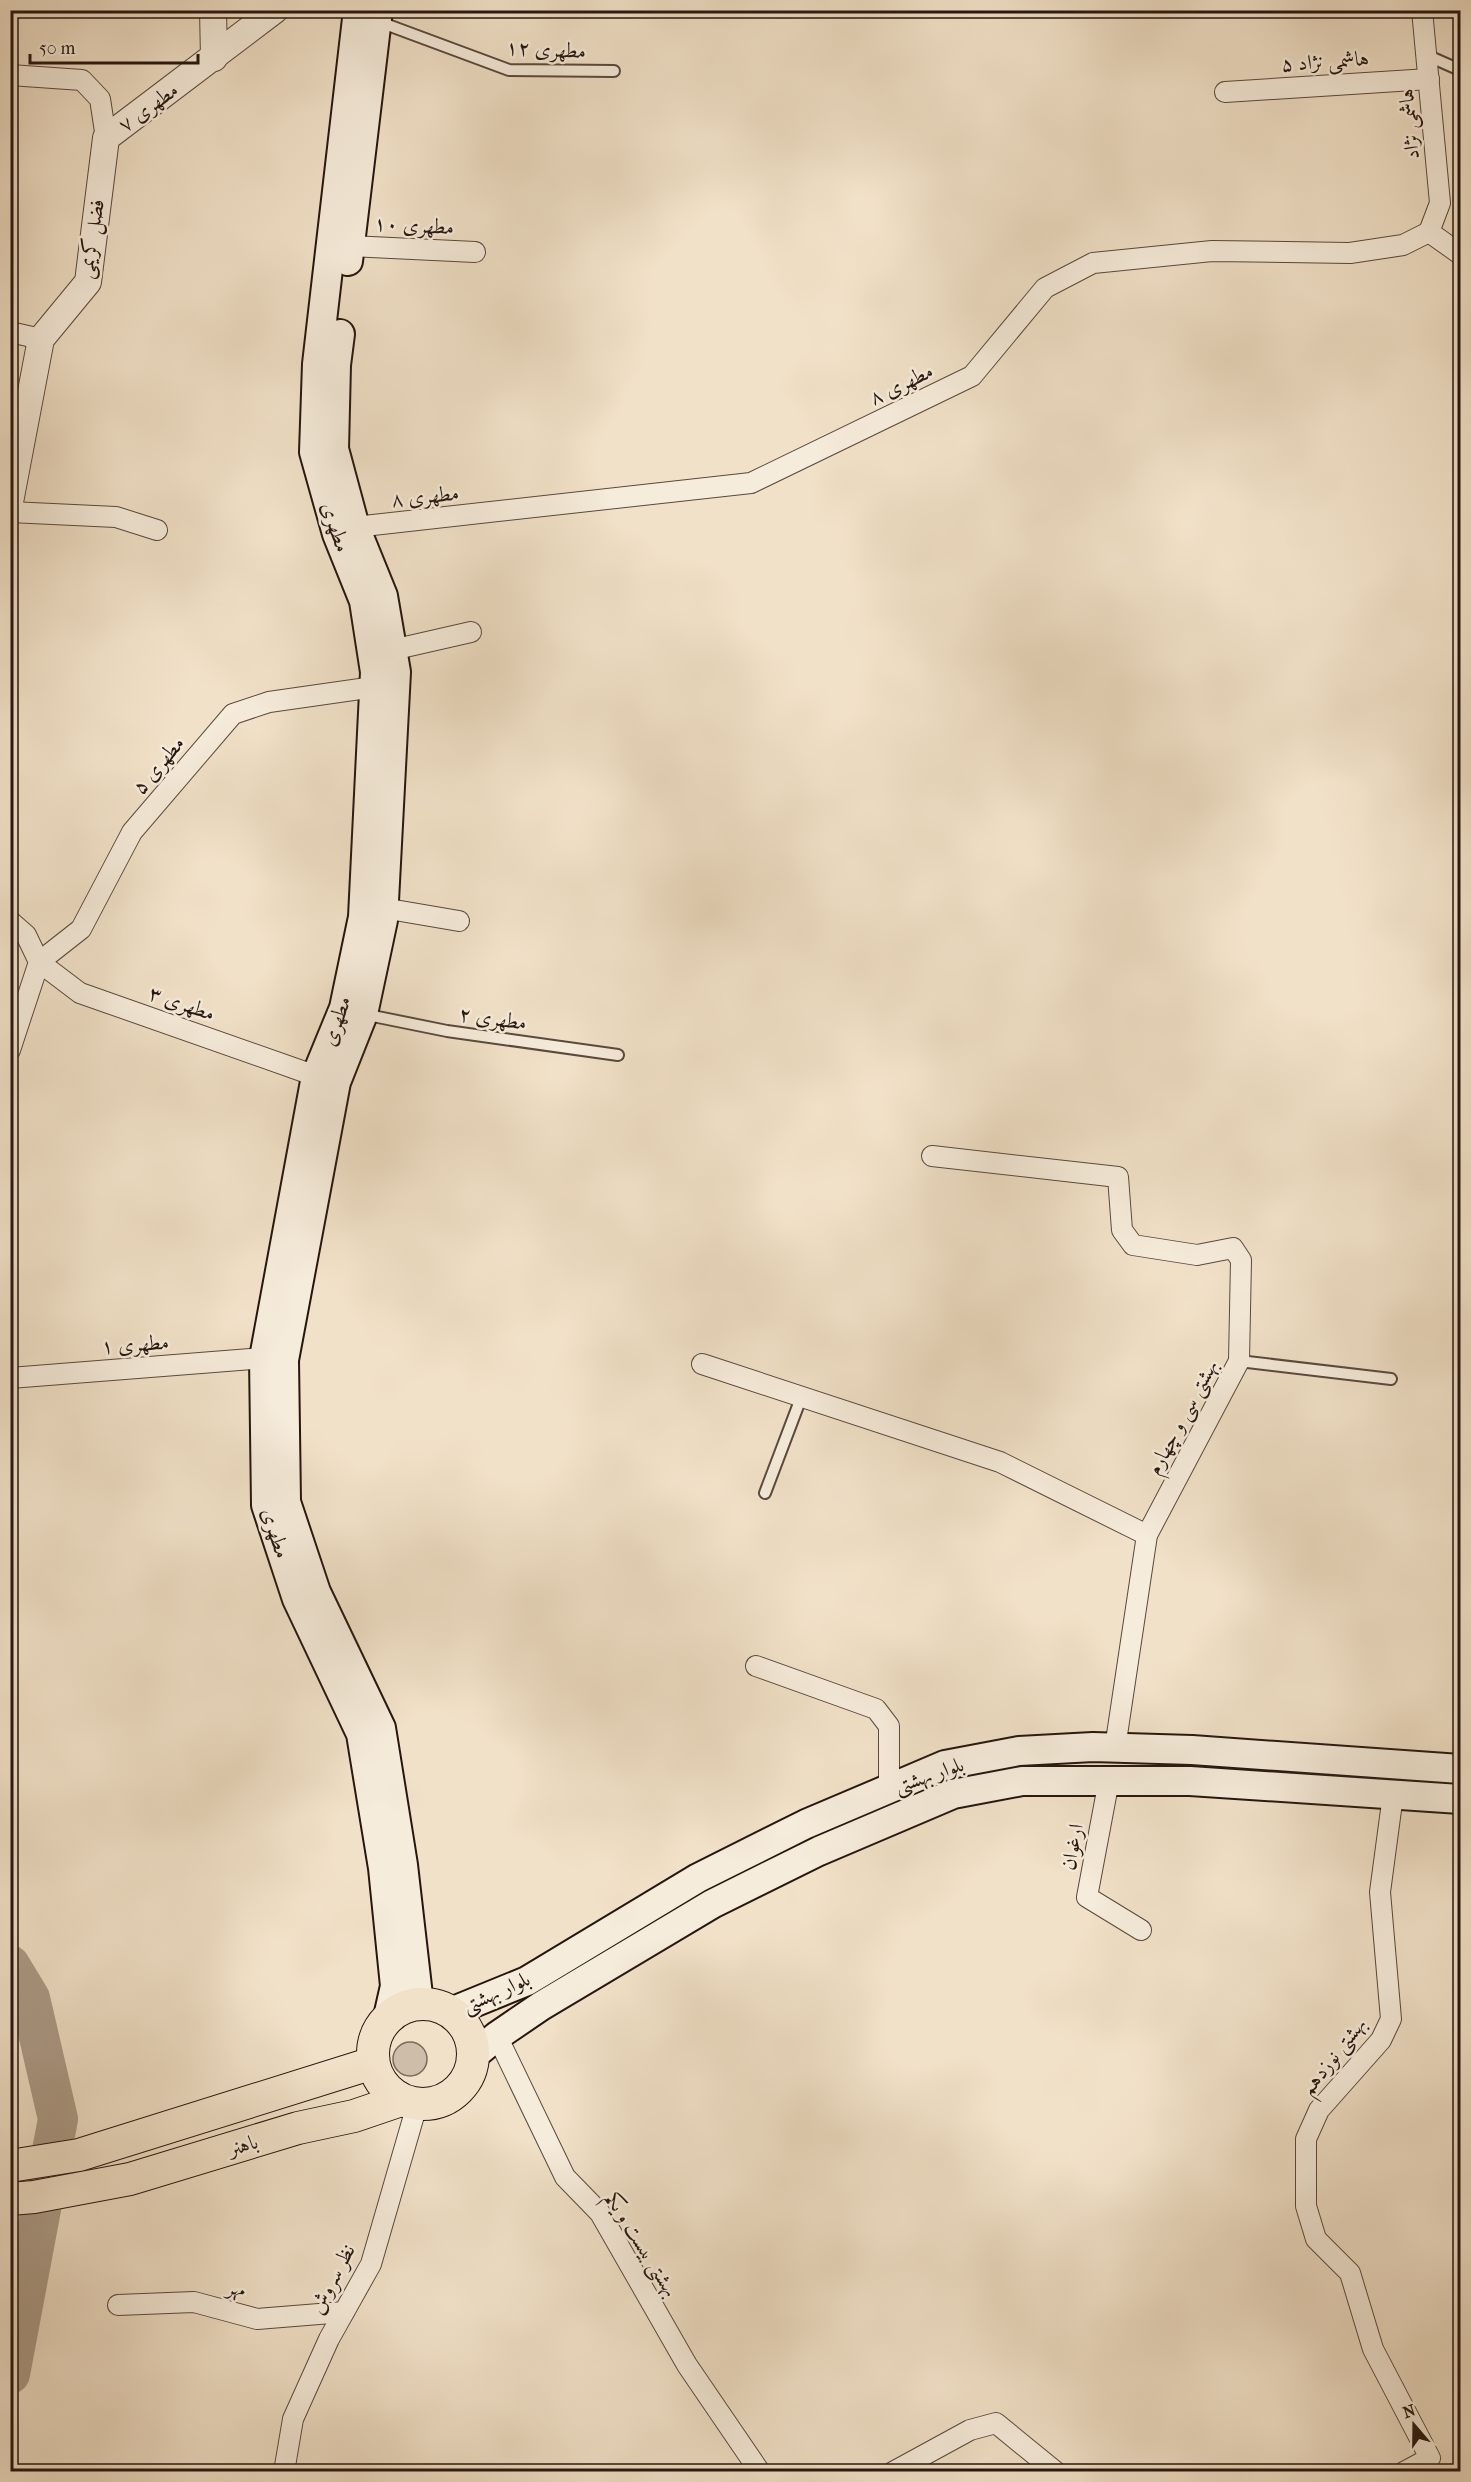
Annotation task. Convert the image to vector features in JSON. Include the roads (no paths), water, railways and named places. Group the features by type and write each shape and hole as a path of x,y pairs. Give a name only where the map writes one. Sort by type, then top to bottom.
{"main road":[{"name":"مطهری","path":"371,14 350,246 336,365 334,449 356,527 383,596 396,672 383,908 363,1014 336,1082 284,1360 286,1502 316,1592 381,1728 403,1865 418,2004"},
{"name":"مطهری","path":"371,14 316,364 314,452 337,534 364,601 375,672 363,918 344,1008 316,1076 264,1359 266,1505 297,1599 361,1734 383,1868 395,1986 388,2017"},
{"name":"بلوار بهشتی","path":"451,2012 527,1980 698,1878 806,1824 945,1766 1019,1751 1114,1748 1192,1750 1461,1768"},
{"name":"بلوار بهشتی","path":"485,2045 541,2006 712,1904 886,1821 953,1794 1022,1781 1109,1780 1190,1781 1461,1799"},
{"path":"418,2004 436,2005 451,2012 464,2023 471,2038 485,2045 462,2087 449,2098 433,2104 409,2102 382,2084 373,2063 373,2046 378,2030 388,2017 403,2008 418,2004"},
{"name":"باهنر","path":"21,2164 79,2155 373,2063"},
{"name":"باهنر","path":"22,2198 130,2179 298,2128 409,2102"}],"street":[{"path":"213,10 214,58"},
{"name":"مطهری ۷","path":"106,138 275,10"},
{"name":"هاشمی نژاد","path":"1422,10 1440,203 1429,232"},
{"path":"10,75 82,80 100,99 106,138"},
{"name":"هاشمی نژاد ۵","path":"1225,92 1429,79"},
{"name":"فضل کریمی","path":"10,502 42,339 88,282 106,138"},
{"path":"1429,232 1461,254"},
{"name":"مطهری ۸","path":"356,527 751,483 972,376 1045,288 1093,263 1212,251 1350,253 1403,245 1429,232"},
{"name":"مطهری ۱۰","path":"350,246 475,252"},
{"path":"10,332 42,339"},
{"path":"10,512 116,517 157,530"},
{"path":"392,650 471,632"},
{"name":"مطهری ۵","path":"39,962 81,929 132,832 233,714 268,702 374,687"},
{"path":"383,908 459,921"},
{"path":"10,921 26,935 39,962 10,1050"},
{"name":"مطهری ۳","path":"39,962 80,993 316,1076"},
{"name":"بهشتی سی و چهارم","path":"932,1156 1118,1177 1122,1230 1132,1245 1197,1255 1233,1248 1241,1260 1239,1361 1147,1535 1114,1748"},
{"name":"مطهری ۱","path":"10,1378 264,1359"},
{"path":"702,1364 1000,1462 1147,1535"},
{"path":"756,1666 876,1708 889,1726 889,1788"},
{"name":"ارغوان","path":"1109,1780 1087,1897 1141,1930"},
{"name":"بهشتی نوزدهم","path":"1393,1796 1380,1892 1391,2019 1381,2040 1319,2110 1306,2139 1306,2206 1316,2239 1350,2273 1373,2349 1434,2465 1404,2472"},
{"name":"بهشتی بیست و یکم","path":"485,2045 566,2177 600,2213 687,2365 760,2472"},
{"name":"نظر سروش","path":"284,2472 293,2419 329,2338 371,2264 409,2102"},
{"name":"مهر","path":"118,2305 194,2301 257,2319 344,2312"},
{"path":"893,2472 970,2430 996,2423 1056,2472"}],"lane":[{"name":"مطهری ۱۲","path":"371,14 509,70 614,71"},
{"path":"1426,55 1461,70"},
{"name":"مطهری ۲","path":"363,1014 447,1031 618,1055"},
{"path":"1239,1361 1391,1379"},
{"path":"765,1493 801,1398"}],"waterway":[{"path":"10,1965 30,1998 58,2119 10,2374"}]}
